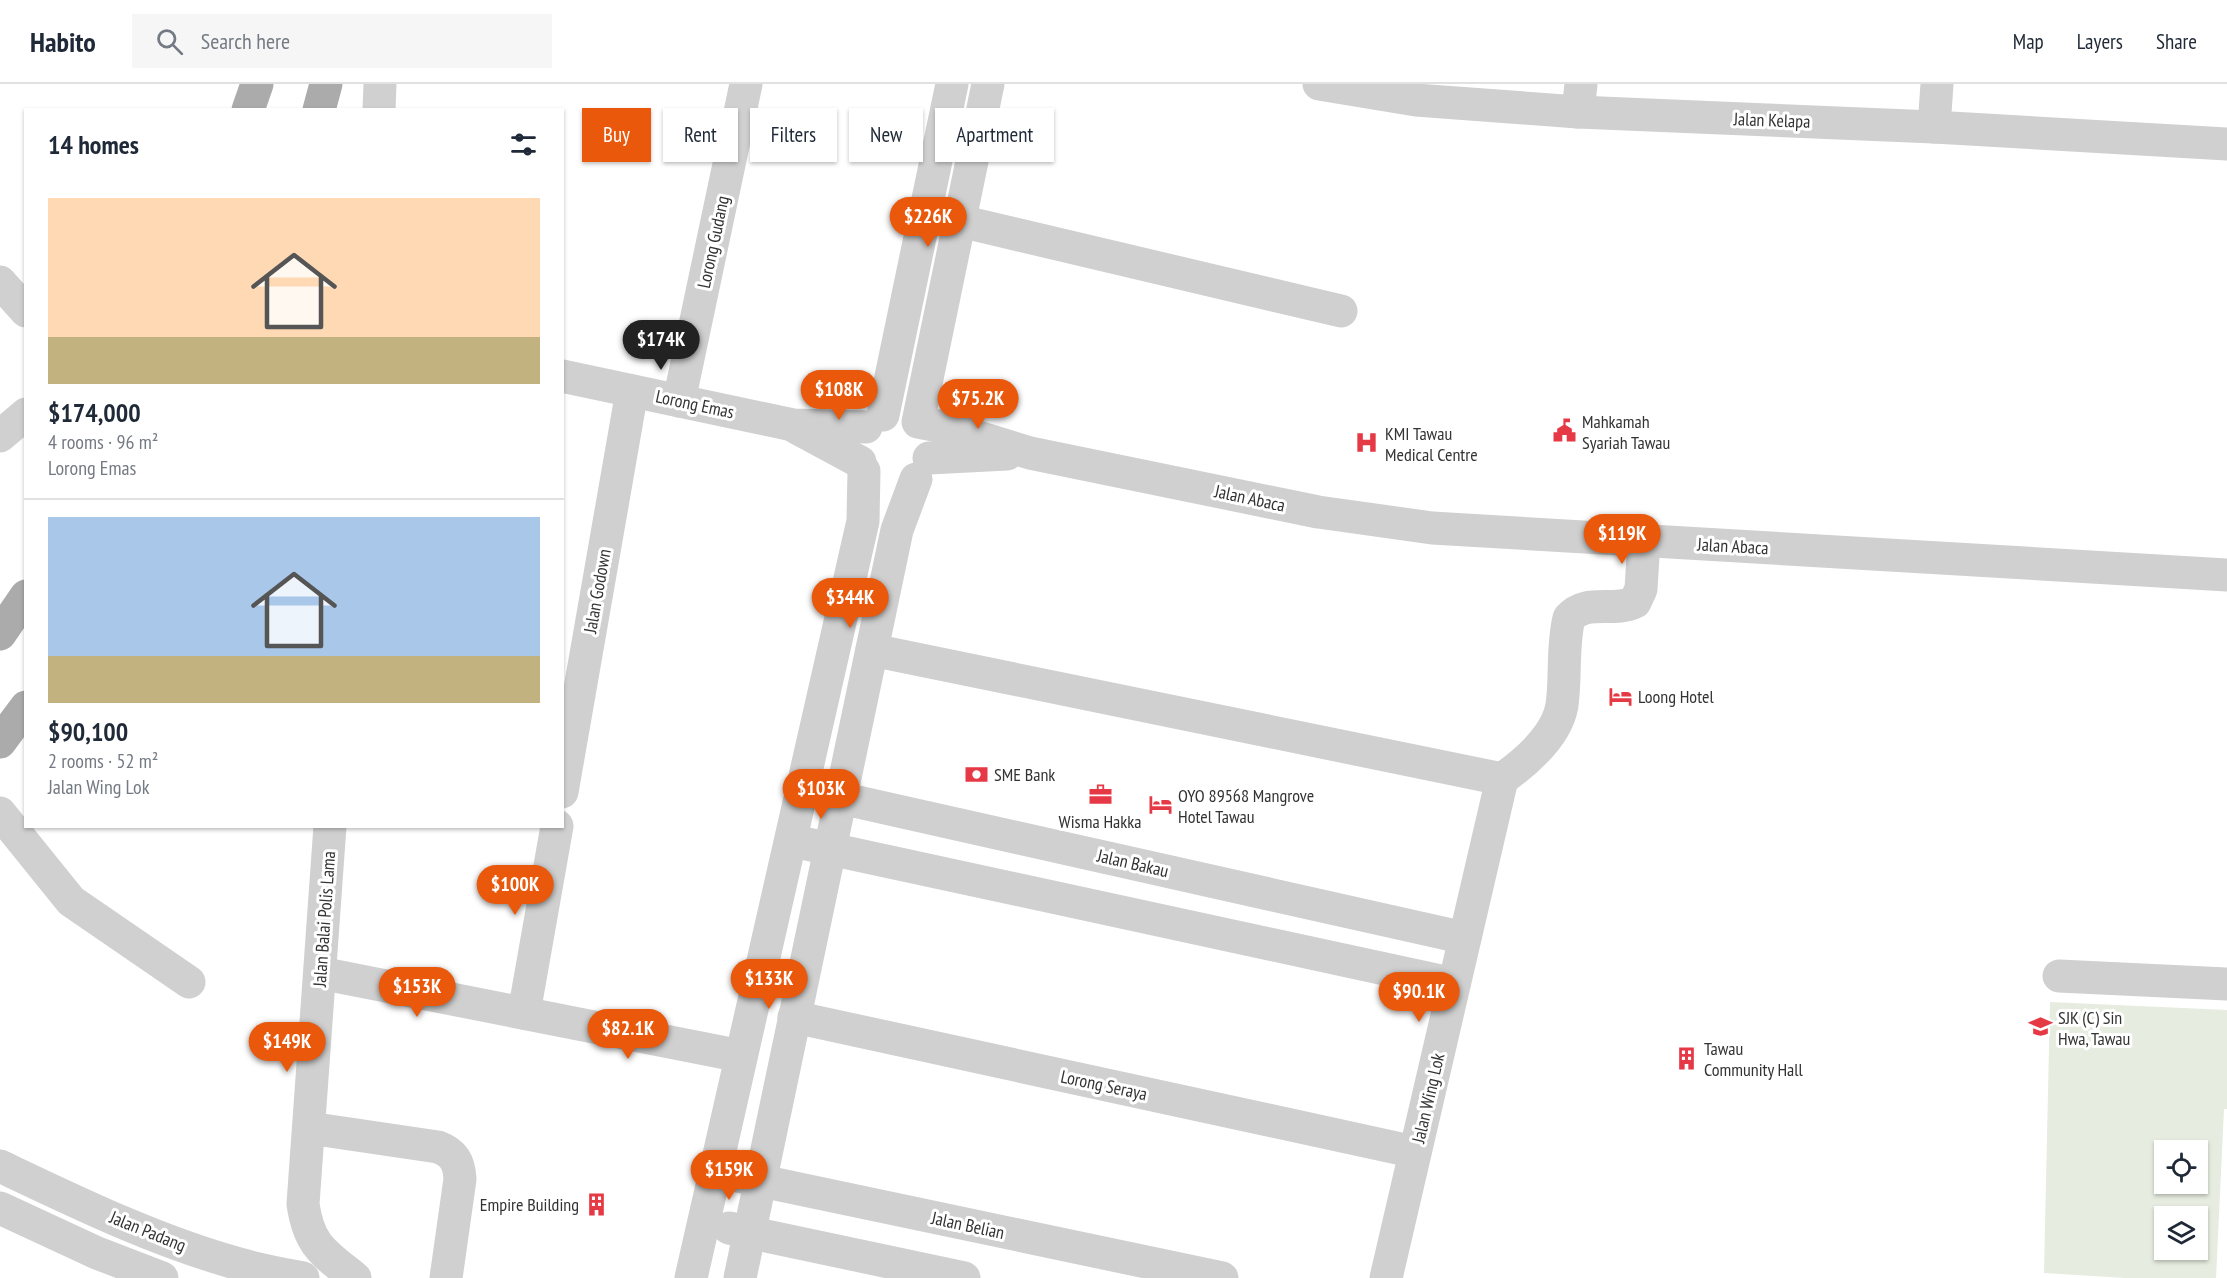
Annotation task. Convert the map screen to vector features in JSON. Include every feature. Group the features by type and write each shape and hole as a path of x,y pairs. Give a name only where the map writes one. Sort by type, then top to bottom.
{"main road":[{"path":"249,108 257,84"},
{"path":"320,108 326,84"},
{"path":"0,634 24,599"},
{"path":"0,742 24,710"}],"street":[{"path":"379,108 380,84"},
{"name":"Lorong Gudang","path":"679,400 746,84"},
{"path":"691,1278 862,520 862,467 858,450 860,437 875,421 952,84"},
{"path":"918,422 988,84"},
{"name":"Jalan Kelapa","path":"1319,84 1416,100 1579,98 1934,127 2227,144"},
{"path":"1934,127 1937,84"},
{"path":"960,221 1341,311"},
{"path":"0,282 24,309"},
{"name":"Lorong Emas","path":"564,376 793,425 875,421"},
{"name":"Jalan Godown","path":"564,781 632,391"},
{"path":"740,1278 897,530 923,468 929,439 918,422 902,414 875,421"},
{"name":"Jalan Abaca","path":"918,422 949,428 1030,453 1318,512 1432,528 2227,575"},
{"name":"Lorong Emas","path":"793,425 862,467"},
{"name":"Jalan Abaca","path":"923,468 1030,453"},
{"path":"862,467 873,479 883,485 906,484 923,468"},
{"path":"872,650 1502,779 1534,753 1556,722 1562,707 1569,618 1574,612 1586,607 1620,608 1635,602 1641,589 1644,541"},
{"name":"Jalan Wing Lok","path":"1386,1278 1502,779"},
{"name":"Jalan Bakau","path":"802,789 1465,938"},
{"path":"0,813 72,901 189,982"},
{"name":"Jalan Balai Polis Lama","path":"330,828 303,1204 311,1238 323,1253 355,1278"},
{"path":"524,1013 556,828"},
{"path":"790,841 1454,984"},
{"path":"320,973 741,1056"},
{"path":"2060,976 2227,984"},
{"name":"Lorong Seraya","path":"794,1017 1415,1152"},
{"path":"309,1128 438,1147 448,1151 455,1158 459,1166 460,1179 446,1278"},
{"name":"Jalan Padang","path":"0,1166 183,1246 251,1271 303,1278"},
{"name":"Jalan Belian","path":"715,1171 1222,1278"},
{"path":"0,1208 97,1253 160,1278"},
{"path":"704,1222 964,1278"}],"shaded area":[{"path":"2050,1002 2227,1010 2227,1109 2224,1109 2216,1278 2126,1278 2044,1273"}],"place":[{"name":"Mahkamah Syariah Tawau","path":"1564,431"},
{"name":"KMI Tawau Medical Centre","path":"1367,443"},
{"name":"Loong Hotel","path":"1620,696"},
{"name":"SME Bank","path":"976,774"},
{"name":"Wisma Hakka","path":"1100,795"},
{"name":"OYO 89568 Mangrove Hotel Tawau","path":"1160,805"},
{"name":"SJK (C) Sin Hwa, Tawau","path":"2040,1027"},
{"name":"Tawau Community Hall","path":"1686,1058"},
{"name":"Empire Building","path":"597,1204"}]}
